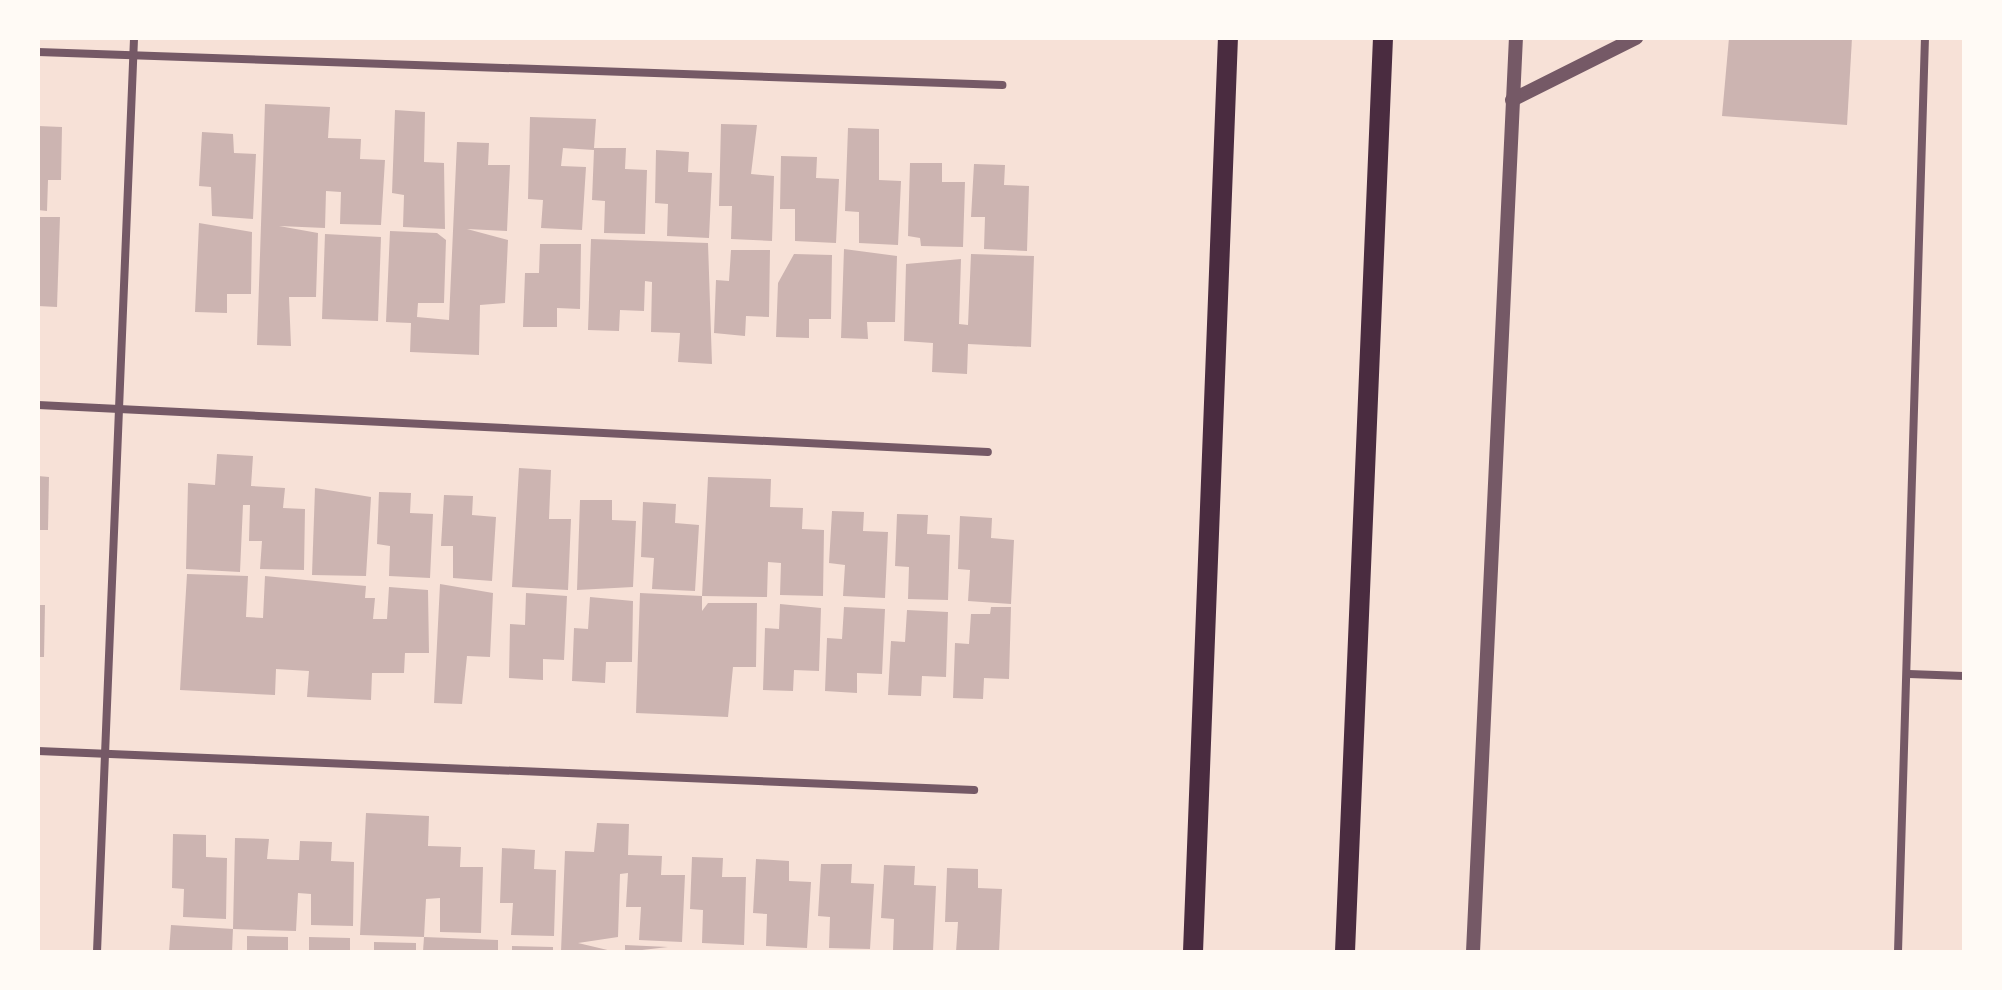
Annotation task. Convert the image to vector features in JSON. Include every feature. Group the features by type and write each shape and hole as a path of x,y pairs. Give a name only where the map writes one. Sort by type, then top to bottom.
{"main road":[{"path":"1193,952 1228,38"},
{"path":"1345,952 1383,38"}],"street":[{"path":"97,952 134,38"},
{"path":"1473,952 1516,38"},
{"path":"1512,100 1636,38"},
{"path":"1898,952 1909,674 1925,38"},
{"path":"38,52 1002,85"},
{"path":"38,405 988,452"},
{"path":"1909,674 1964,676"},
{"path":"38,751 974,790"}],"building":[{"path":"1729,38 1852,38 1847,125 1722,116"},
{"path":"265,104 330,107 328,138 361,139 360,159 385,160 381,225 340,224 341,192 326,191 325,228 279,226 318,233 316,297 289,297 291,346 257,345"},
{"path":"395,110 425,112 424,162 444,163 445,229 403,227 404,195 392,193"},
{"path":"530,117 596,119 594,148 626,148 625,169 647,170 645,234 604,233 605,201 592,200 594,150 563,148 561,166 586,167 582,230 541,228 543,200 528,199"},
{"path":"721,124 757,125 751,174 774,176 772,241 731,239 732,206 719,206"},
{"path":"38,126 62,127 61,180 48,180 47,211 38,210"},
{"path":"848,128 879,129 879,180 901,181 898,245 859,243 859,212 845,211"},
{"path":"202,132 233,134 234,153 256,154 253,219 212,216 211,187 199,186"},
{"path":"457,142 489,143 488,165 510,165 507,231 467,229 508,240 505,303 480,305 479,355 410,352 411,323 386,322 390,231 437,233 446,240 444,303 418,303 417,317 449,320"},
{"path":"656,150 689,152 688,172 712,173 709,238 667,236 668,204 655,203"},
{"path":"781,156 817,157 816,178 839,179 836,243 795,241 795,209 780,209"},
{"path":"910,163 942,163 942,182 965,182 963,247 921,246 920,238 908,236"},
{"path":"974,164 1005,165 1004,185 1029,186 1027,251 984,249 985,217 971,217"},
{"path":"38,217 60,217 57,307 38,306"},
{"path":"199,223 252,232 251,294 227,294 227,313 195,312"},
{"path":"325,234 381,237 378,321 322,319"},
{"path":"591,239 708,243 712,364 678,362 680,333 651,332 652,282 645,281 644,311 620,310 619,331 588,330"},
{"path":"540,244 581,244 580,309 557,308 557,327 523,327 525,273 539,273"},
{"path":"844,249 897,256 895,322 867,322 868,339 841,338"},
{"path":"731,250 770,250 769,317 746,316 745,336 714,333 716,280 729,281"},
{"path":"794,254 832,255 831,319 809,319 809,338 776,337 778,283"},
{"path":"971,254 1034,256 1031,347 968,344 967,374 932,372 933,343 904,341 906,264 961,259 959,324 968,325"},
{"path":"217,454 253,456 251,486 285,488 283,508 305,509 304,570 260,569 262,541 249,541 250,505 243,505 240,572 186,569 188,483 215,485"},
{"path":"519,468 551,470 549,519 571,519 568,590 512,587"},
{"path":"38,476 49,477 48,530 38,530"},
{"path":"708,477 771,479 770,507 803,508 802,529 824,530 823,596 780,595 781,563 768,562 767,597 702,596"},
{"path":"315,488 371,497 366,576 312,575"},
{"path":"379,492 411,493 410,513 433,514 430,578 389,576 390,546 377,544"},
{"path":"444,495 473,496 472,515 496,517 492,581 453,578 453,546 441,546"},
{"path":"580,500 612,500 612,520 636,521 633,587 577,590"},
{"path":"643,502 676,504 675,523 699,525 695,591 652,589 654,558 641,557"},
{"path":"832,511 864,512 863,531 888,532 885,598 843,596 845,565 829,563"},
{"path":"897,514 928,515 927,534 950,535 948,600 908,599 909,567 895,566"},
{"path":"960,516 992,518 991,538 1014,540 1011,604 968,601 970,570 958,569"},
{"path":"187,574 248,576 246,617 263,618 265,576 366,586 365,598 375,598 373,619 387,619 389,587 428,590 429,653 405,653 404,673 372,673 371,700 307,697 309,671 276,669 275,695 180,690"},
{"path":"440,584 493,593 490,657 467,656 462,704 434,703"},
{"path":"526,593 567,596 564,660 543,659 543,680 509,678 510,624 525,625"},
{"path":"640,593 702,596 702,611 708,603 757,603 756,667 733,667 728,717 636,713"},
{"path":"590,597 633,601 632,662 606,662 605,683 572,681 574,628 588,629"},
{"path":"780,604 821,608 819,671 794,670 793,691 763,690 765,628 779,629"},
{"path":"38,605 45,605 44,657 38,657"},
{"path":"844,607 885,609 882,674 857,673 857,693 825,691 827,638 842,639"},
{"path":"991,607 1011,607 1009,679 984,678 983,699 953,698 955,643 969,644 971,614 990,614"},
{"path":"907,610 948,612 946,677 922,676 921,696 888,695 891,641 905,642"},
{"path":"366,813 429,816 428,846 461,847 460,867 483,867 481,933 440,932 440,898 426,899 424,937 360,935"},
{"path":"597,823 629,824 628,855 662,856 661,875 685,875 682,942 639,940 641,907 626,907 628,873 620,874 618,937 578,943 616,952 561,952 565,851 594,852"},
{"path":"173,834 206,835 206,857 227,858 226,919 183,917 184,889 172,888"},
{"path":"235,838 269,839 267,859 299,860 300,841 332,842 331,861 354,862 353,926 311,925 311,894 298,893 296,931 233,929"},
{"path":"502,848 535,850 534,869 556,870 554,936 511,935 513,903 500,903"},
{"path":"692,857 723,858 722,877 746,877 744,945 702,943 703,910 690,909"},
{"path":"756,859 789,861 789,881 811,882 807,948 766,946 767,914 753,913"},
{"path":"821,864 852,864 851,883 874,884 870,949 829,948 830,917 818,916"},
{"path":"884,865 915,866 914,885 936,886 933,951 893,950 894,919 881,918"},
{"path":"947,868 978,869 978,888 1002,889 999,952 956,952 958,922 945,922"},
{"path":"171,925 233,929 232,952 169,952"},
{"path":"247,936 288,937 288,952 247,952"},
{"path":"309,937 350,938 350,952 309,952"},
{"path":"424,937 498,940 498,952 423,952"},
{"path":"374,942 416,943 416,952 374,952"},
{"path":"625,945 668,947 625,952"},
{"path":"512,946 553,947 553,952 512,952"}]}
